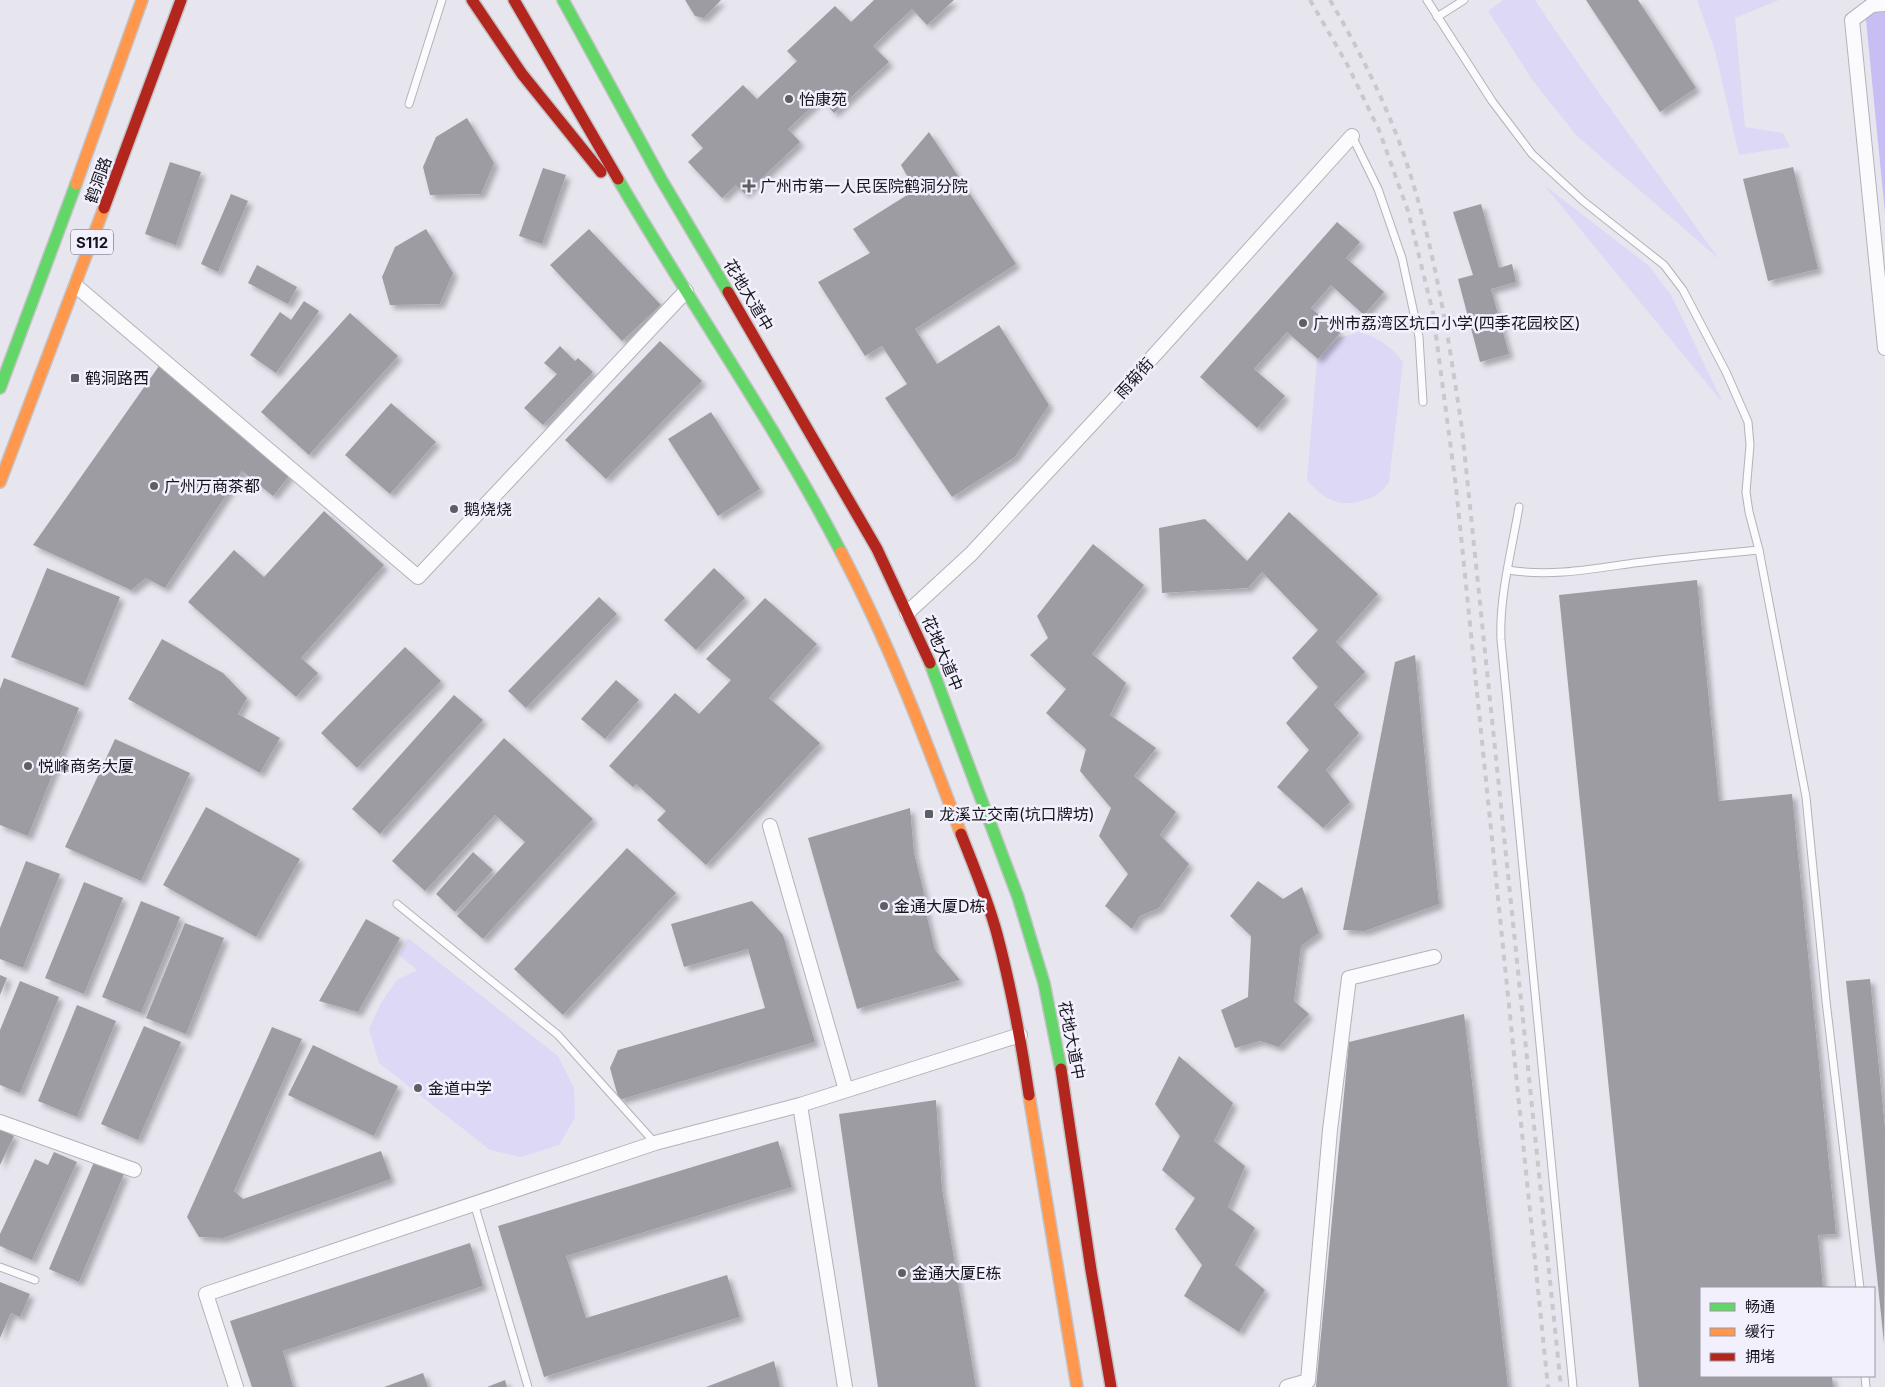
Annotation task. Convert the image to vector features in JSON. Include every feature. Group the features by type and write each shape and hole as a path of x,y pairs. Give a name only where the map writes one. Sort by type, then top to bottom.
{"main road":[{"name":"鹤洞路","path":"0,388 52,252 142,0"},
{"name":"鹤洞路","path":"0,482 76,286 181,0"},
{"path":"472,0 522,74 649,231"},
{"path":"514,0 649,231 821,513 862,592 892,657 922,730 985,896 997,934 1020,1035 1048,1218 1077,1387"},
{"name":"花地大道中","path":"563,0 661,179 836,474 877,548 922,644 948,708 1018,897 1042,974 1058,1046 1091,1270 1111,1387"}],"street":[{"path":"1885,4 1872,6 1852,20 1885,348"},
{"name":"雨菊街","path":"907,613 971,554 1099,417 1352,136"},
{"path":"76,286 418,577 686,291"},
{"path":"770,826 846,1090"},
{"path":"1287,1387 1308,1381 1330,1130 1349,978 1434,958"},
{"path":"236,1387 206,1294 655,1143 800,1105 1020,1035"},
{"path":"800,1105 845,1387"},
{"path":"0,1122 134,1170"}],"lane":[{"path":"409,104 442,0"},
{"path":"1427,0 1492,101 1532,154 1583,202 1664,265 1683,290 1726,372 1748,422 1750,445 1746,492 1759,550 1806,797 1826,1001 1860,1287"},
{"path":"1437,17 1464,0"},
{"path":"1352,136 1378,189 1402,258 1419,337 1423,402"},
{"path":"1519,507 1500,624 1573,1387"},
{"path":"1508,570 1530,574 1566,572 1700,555 1759,550"},
{"path":"397,904 558,1036 655,1143"},
{"path":"474,1203 528,1387"},
{"path":"0,1266 35,1280"}],"shaded area":[{"path":"1503,0 1535,0 1719,259 1577,136 1533,81 1488,11"},
{"path":"1697,0 1779,0 1735,18 1745,127 1783,133 1790,147 1739,155 1715,51"},
{"path":"1864,0 1885,0 1885,213"},
{"path":"1544,185 1649,266 1671,295 1723,403"},
{"path":"1359,332 1384,343 1403,362 1389,482 1373,497 1352,503 1344,503 1331,500 1319,492 1307,480 1317,358 1338,338"},
{"path":"408,938 558,1056 574,1088 575,1118 559,1145 521,1157 490,1150 379,1063 369,1029 382,1001 397,980 417,970 399,955"}],"building":[{"path":"685,0 721,0 704,18 695,16"},
{"name":"怡康苑","path":"874,0 954,0 927,25 912,9 873,46 889,62 834,113 821,98 788,129 800,142 745,194 736,185 722,198 688,162 703,148 691,135 743,85 757,99 797,61 787,51 835,6 851,22"},
{"path":"1586,0 1638,0 1696,88 1660,112"},
{"path":"467,118 494,163 481,194 430,195 423,167 436,137"},
{"path":"929,132 1016,264 915,329 937,364 999,325 1049,405 1015,457 952,497 885,398 907,384 882,346 865,356 818,282 870,253 853,229 915,190 901,165"},
{"path":"170,162 201,172 176,245 145,234"},
{"path":"1793,167 1818,269 1768,281 1743,179"},
{"path":"543,168 566,175 542,244 519,236"},
{"path":"231,194 248,201 218,272 201,264"},
{"path":"1481,204 1499,268 1512,264 1516,282 1491,289 1509,354 1480,362 1458,279 1473,275 1453,212"},
{"path":"1337,222 1360,242 1346,258 1384,292 1364,315 1331,285 1311,308 1340,333 1318,359 1287,332 1254,369 1285,396 1257,428 1200,377"},
{"path":"426,229 453,273 440,304 390,305 382,277 395,247"},
{"path":"589,229 661,305 622,341 550,265"},
{"path":"257,265 297,287 288,304 248,283"},
{"path":"304,301 319,311 276,373 250,355 280,312 291,320"},
{"path":"350,313 398,356 309,455 261,412"},
{"path":"660,341 702,381 606,479 565,440"},
{"path":"560,346 575,361 578,358 593,372 543,425 524,408 557,374 544,363"},
{"name":"广州万商茶都","path":"159,366 290,475 273,496 242,471 165,588 146,578 131,590 33,545"},
{"path":"391,403 436,442 390,494 345,455"},
{"path":"711,412 760,489 718,516 668,439"},
{"path":"324,511 384,565 301,658 318,673 296,697 188,602 234,550 264,577"},
{"path":"1289,512 1378,594 1336,642 1365,672 1334,705 1359,733 1326,770 1350,802 1323,828 1277,787 1309,750 1286,723 1318,687 1292,658 1318,630 1262,572 1248,588 1162,593 1159,528 1205,519 1247,561"},
{"path":"1093,544 1144,585 1092,654 1126,683 1110,715 1156,748 1134,776 1176,812 1160,835 1189,864 1159,908 1140,916 1132,929 1105,906 1128,874 1099,836 1111,808 1080,771 1086,749 1046,713 1066,689 1030,655 1048,638 1037,616"},
{"path":"47,568 120,597 84,686 11,657"},
{"path":"714,568 745,598 696,650 664,620"},
{"path":"1697,580 1719,801 1792,794 1836,1234 1818,1235 1823,1287 1700,1287 1700,1377 1832,1377 1833,1387 1639,1387 1559,595"},
{"path":"599,597 617,614 526,708 508,691"},
{"path":"765,598 817,644 769,698 820,743 706,865 657,820 666,811 636,784 633,787 609,766 675,693 699,714 731,680 706,659"},
{"path":"162,639 223,673 247,698 238,714 280,738 260,773 128,699"},
{"path":"405,647 441,681 357,768 321,733"},
{"path":"1415,655 1439,904 1365,931 1343,930 1395,662"},
{"name":"悦峰商务大厦","path":"4,678 79,708 28,836 0,825 0,689"},
{"path":"616,680 639,700 605,739 581,719"},
{"path":"454,695 483,720 380,834 352,809"},
{"path":"504,738 593,819 483,939 457,916 525,842 495,815 425,891 392,861"},
{"path":"115,739 190,773 141,881 65,847"},
{"path":"206,807 300,859 256,937 163,885"},
{"path":"910,808 914,853 935,950 960,980 857,1009 808,838"},
{"path":"627,848 676,893 563,1015 514,969"},
{"path":"473,852 493,870 455,912 436,894"},
{"path":"26,861 60,874 23,968 0,959 0,928"},
{"path":"1258,881 1283,899 1302,887 1319,933 1301,946 1294,1001 1309,1014 1279,1047 1260,1041 1235,1048 1221,1010 1248,997 1251,936 1230,916"},
{"path":"84,882 123,898 84,994 45,978"},
{"path":"141,901 180,917 141,1013 102,997"},
{"path":"752,901 783,935 815,1042 619,1100 610,1068 618,1050 765,1008 748,949 684,967 671,924"},
{"path":"366,919 400,938 358,1012 319,1001"},
{"path":"185,923 224,938 186,1034 146,1018"},
{"path":"0,975 7,978 0,995"},
{"path":"1870,979 1885,1128 1884,1343 1846,981"},
{"path":"20,981 59,997 20,1093 0,1085 0,1030"},
{"path":"77,1005 116,1021 77,1117 38,1101"},
{"path":"1464,1014 1508,1387 1316,1387 1349,1042"},
{"path":"144,1026 181,1042 138,1140 101,1124"},
{"path":"272,1027 302,1039 234,1191 243,1199 381,1151 391,1179 223,1238 199,1237 187,1217"},
{"path":"313,1045 398,1086 374,1136 288,1095"},
{"path":"1179,1056 1233,1103 1214,1141 1245,1166 1228,1207 1255,1228 1235,1265 1265,1290 1239,1332 1184,1296 1202,1265 1175,1229 1195,1198 1162,1170 1180,1136 1155,1104"},
{"path":"936,1100 942,1189 976,1387 878,1387 839,1114"},
{"path":"0,1129 14,1136 0,1165"},
{"path":"778,1141 792,1187 566,1256 586,1318 727,1275 740,1317 544,1377 498,1226"},
{"path":"54,1152 77,1162 32,1260 0,1246 0,1234 35,1159 48,1165"},
{"path":"94,1162 124,1174 79,1282 49,1269"},
{"path":"470,1243 483,1286 283,1351 293,1387 252,1387 230,1321"},
{"path":"0,1282 30,1294 20,1317 11,1313 0,1338"},
{"path":"774,1361 780,1387 706,1387"},
{"path":"423,1373 428,1387 384,1387"},
{"path":"505,1380 507,1387 487,1387"}],"railway":[{"path":"1310,0 1347,64 1379,130 1408,211 1433,313 1456,487 1548,1387"},
{"path":"1330,0 1378,92 1399,140 1423,219 1448,338 1462,429 1561,1387"}],"traffic: fast":[{"path":"563,0 661,179 728,292"},
{"path":"618,179 789,457 841,552"},
{"path":"0,388 76,184"},
{"path":"930,663 1018,897 1044,983 1061,1069"}],"traffic: slow":[{"path":"76,184 142,0"},
{"path":"0,482 104,208"},
{"path":"841,552 891,656 961,834"},
{"path":"1029,1095 1077,1387"}],"traffic: jam":[{"path":"104,208 181,0"},
{"path":"472,0 522,74 601,172"},
{"path":"514,0 618,179"},
{"path":"728,292 877,549 930,663"},
{"path":"961,834 985,896 997,934 1015,1014 1029,1095"},
{"path":"1061,1069 1091,1270 1111,1387"}],"place":[{"name":"怡康苑","path":"789,99"},
{"name":"广州市第一人民医院鹤洞分院","path":"749,186"},
{"name":"广州市荔湾区坑口小学(四季花园校区)","path":"1303,323"},
{"name":"鹤洞路西","path":"75,378"},
{"name":"广州万商茶都","path":"154,486"},
{"name":"鹅烧烧","path":"454,509"},
{"name":"悦峰商务大厦","path":"28,766"},
{"name":"龙溪立交南(坑口牌坊)","path":"929,814"},
{"name":"金通大厦D栋","path":"884,906"},
{"name":"金道中学","path":"418,1088"},
{"name":"金通大厦E栋","path":"902,1273"}]}
